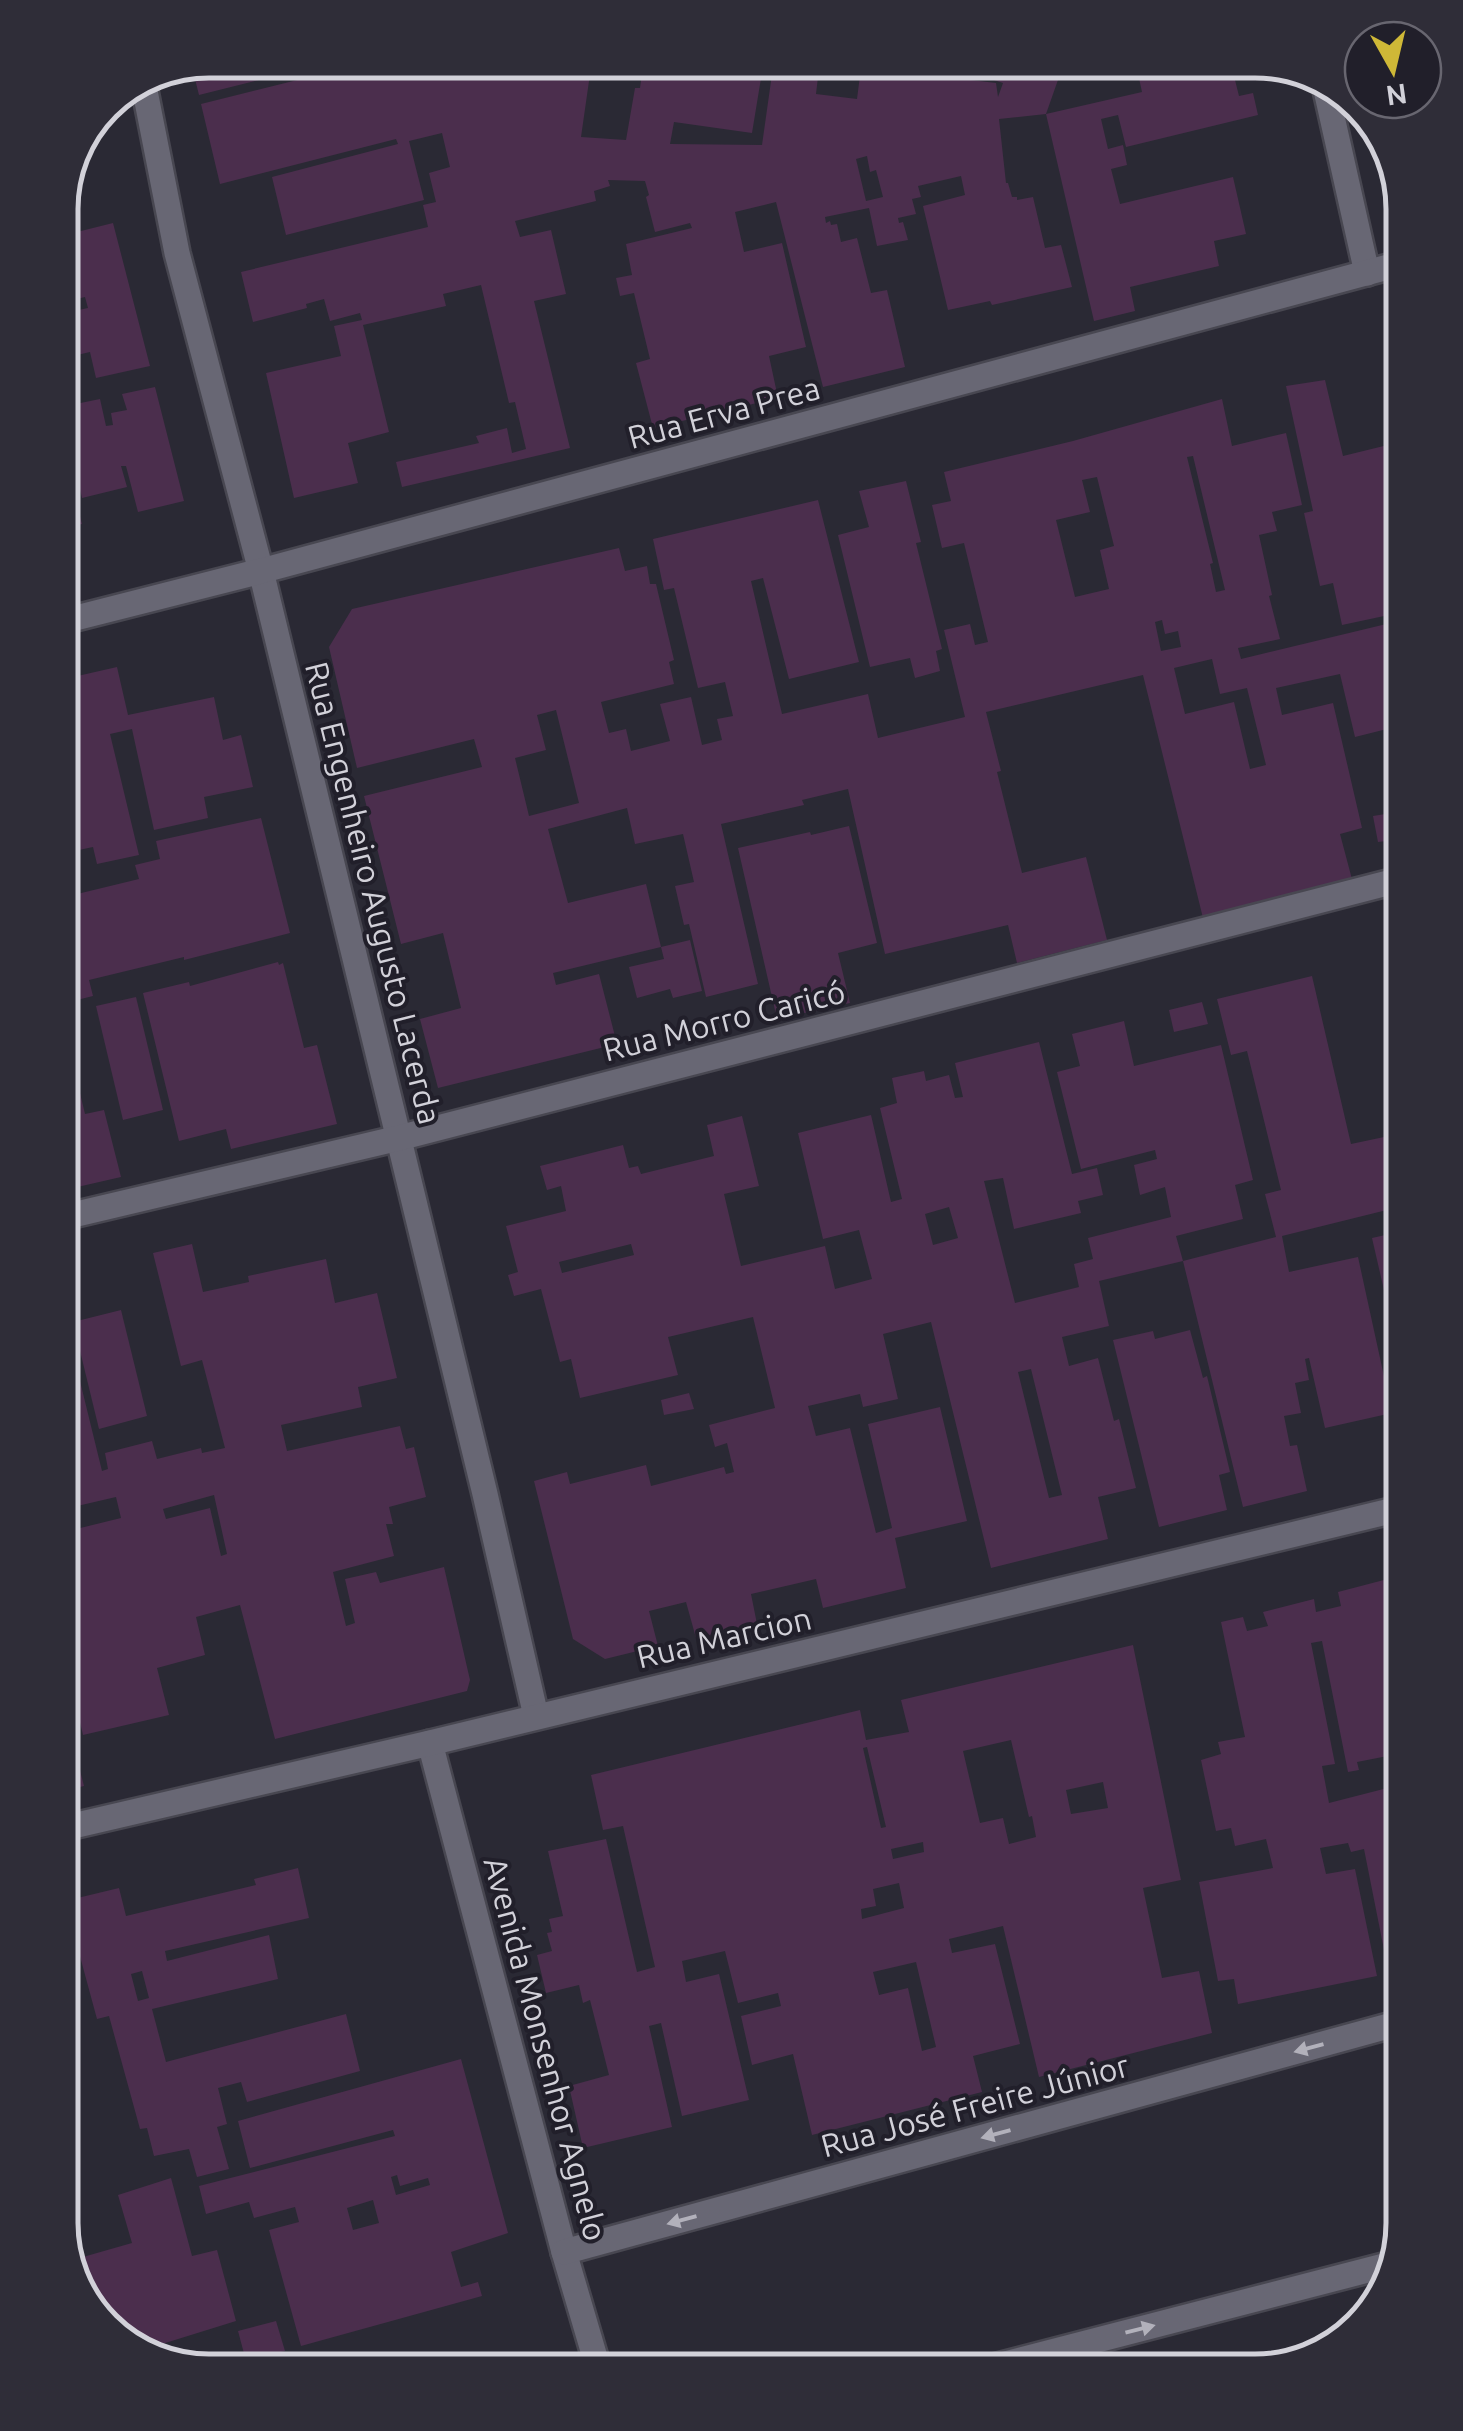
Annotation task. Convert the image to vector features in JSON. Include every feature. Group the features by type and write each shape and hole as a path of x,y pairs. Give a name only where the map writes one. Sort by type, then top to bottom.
{"street":[{"name":"Rua Engenheiro Augusto Lacerda","path":"146,94 177,253 261,571 536,1716"},
{"path":"1328,101 1366,273"},
{"name":"Rua Erva Prea","path":"78,617 1386,268"},
{"name":"Rua Morro Caricó","path":"78,1214 399,1138 1386,884"},
{"name":"Rua Marcion","path":"78,1825 1386,1512"},
{"name":"Avenida Monsenhor Agnelo","path":"430,1743 594,2353"},
{"name":"Rua José Freire Júnior","path":"564,2252 1386,2027"},
{"path":"1044,2354 1378,2267"}],"building":[{"path":"267,78 199,95 195,79"},
{"path":"306,78 589,78 581,137 626,140 635,88 640,88 641,78 761,78 752,133 674,122 670,144 762,145 771,78 818,78 816,94 857,99 860,78 963,78 996,83 998,97 1003,83 988,78 1059,78 1046,114 999,119 1006,183 1012,197 1033,197 1045,248 1061,245 1072,287 992,305 990,301 948,310 923,206 965,195 961,176 918,186 921,197 912,199 916,214 898,218 908,240 877,246 869,208 825,217 826,223 837,224 841,242 857,238 871,293 887,290 905,367 823,387 776,202 735,212 744,252 782,243 806,347 769,356 778,398 653,428 636,363 650,359 634,293 620,296 616,278 632,275 626,244 692,228 690,223 655,232 645,181 608,180 610,186 594,191 596,201 515,221 520,237 551,230 566,294 534,301 570,448 402,487 396,462 479,443 476,436 507,428 512,453 526,449 515,402 509,403 481,285 443,294 446,306 363,325 389,432 348,443 358,483 294,498 266,373 341,356 334,326 362,320 360,313 330,321 324,299 306,304 307,308 253,322 241,272 428,227 423,205 436,202 429,173 450,167 442,133 409,141 424,200 286,235 272,177 398,144 396,139 220,184 201,104","holes":["867,156 870,172 876,170 883,197 866,201 856,159"]},
{"path":"1139,78 1234,78 1239,96 1253,93 1258,115 1126,147 1118,115 1101,119 1108,149 1123,145 1127,165 1111,169 1120,204 1233,177 1246,234 1214,241 1219,266 1130,287 1135,311 1094,321 1046,114 1142,92"},
{"path":"113,223 150,366 96,378 90,352 78,355 78,310 88,308 85,297 78,299 78,232"},
{"path":"1325,380 1343,456 1386,445 1386,616 1342,625 1333,583 1320,586 1304,513 1313,511 1286,386"},
{"path":"155,387 184,501 138,512 126,466 121,466 127,487 82,498 78,481 78,404 100,399 106,426 113,425 111,413 127,410 122,394"},
{"path":"1222,399 1232,446 1286,433 1302,505 1272,512 1277,531 1259,535 1280,639 1238,648 1241,659 1386,624 1386,729 1355,737 1340,674 1276,688 1282,715 1333,703 1362,828 1340,834 1353,883 1203,918 1143,675 986,712 1022,873 1086,857 1107,940 1017,963 1008,925 885,954 848,789 802,800 804,805 721,824 758,984 706,997 689,924 684,925 675,886 694,882 683,834 635,844 627,808 548,829 568,903 646,884 661,947 553,973 556,985 599,974 617,1044 438,1088 420,1019 461,1008 443,933 401,944 364,796 482,767 474,739 357,768 329,647 352,609 619,548 625,571 647,566 650,584 656,584 674,660 669,662 674,684 601,702 609,733 626,729 631,751 670,741 660,704 691,697 702,745 722,740 717,719 733,716 725,682 698,688 674,588 664,590 653,539 818,500 859,662 789,679 763,578 751,581 782,714 868,694 878,738 965,717 944,630 970,624 975,645 988,642 964,543 942,548 932,505 951,501 944,472","holes":["1193,456 1225,590 1216,592 1210,564 1213,563 1187,457","1097,477 1114,546 1100,550 1109,589 1075,597 1056,520 1090,512 1082,480","1162,620 1165,634 1178,631 1181,647 1161,651 1155,622","1212,659 1220,694 1247,688 1266,765 1250,769 1234,702 1185,714 1174,668","556,710 579,803 529,816 515,758 546,750 537,715"]},
{"path":"906,481 921,542 916,543 942,649 936,651 940,671 915,678 910,658 870,667 838,535 869,527 859,491"},
{"path":"117,667 128,715 214,697 223,740 241,735 253,787 204,797 208,818 154,830 132,729 110,734 139,855 97,864 93,847 78,850 78,676"},
{"path":"1386,814 1386,841 1378,842 1373,816"},
{"path":"261,818 290,933 89,980 93,996 78,1000 78,894 139,879 135,865 160,859 156,841"},
{"path":"849,826 877,943 838,953 850,1003 777,1019 738,848"},
{"path":"690,940 702,991 673,998 670,989 637,998 629,967 664,959 661,947"},
{"path":"283,963 304,1048 317,1045 337,1124 231,1149 226,1129 179,1141 143,993 189,982 190,986"},
{"path":"1312,976 1351,1144 1386,1137 1386,1210 1282,1236 1289,1272 1358,1257 1386,1385 1386,1414 1325,1428 1309,1358 1305,1359 1309,1380 1295,1383 1301,1413 1284,1416 1290,1446 1297,1445 1307,1491 1243,1507 1183,1261 1276,1237 1265,1194 1281,1190 1247,1051 1231,1055 1217,999"},
{"path":"136,997 163,1110 123,1120 96,1006"},
{"path":"1202,1002 1208,1024 1174,1032 1169,1010"},
{"path":"1124,1021 1134,1066 1221,1045 1253,1180 1235,1185 1243,1219 1176,1236 1183,1261 1099,1281 1109,1326 1062,1337 1069,1366 1098,1358 1114,1421 1119,1419 1136,1488 1098,1497 1108,1539 991,1568 931,1322 883,1334 898,1399 863,1407 860,1394 808,1406 816,1436 850,1428 876,1533 892,1528 868,1424 940,1407 967,1521 895,1538 906,1588 823,1608 816,1579 751,1594 757,1624 696,1638 686,1602 649,1611 658,1646 605,1659 573,1639 534,1481 567,1472 570,1484 646,1465 651,1486 724,1467 726,1474 734,1472 727,1443 715,1447 709,1425 775,1408 753,1317 668,1337 678,1375 580,1398 571,1359 560,1362 541,1289 514,1296 508,1275 518,1272 506,1226 566,1211 561,1186 547,1190 540,1166 623,1145 629,1168 638,1166 641,1174 714,1156 707,1125 742,1116 759,1186 724,1194 741,1266 825,1246 835,1289 872,1279 859,1230 823,1239 798,1133 871,1115 891,1202 902,1199 880,1108 897,1103 892,1078 924,1071 926,1081 949,1075 955,1098 963,1097 955,1063 1039,1042 1072,1174 1097,1168 1103,1195 1078,1201 1081,1213 1014,1229 1003,1178 984,1181 1015,1303 1079,1287 1074,1264 1093,1259 1088,1238 1171,1217 1165,1187 1140,1195 1134,1165 1157,1159 1155,1150 1081,1169 1057,1072 1080,1066 1072,1034","holes":["949,1207 958,1238 933,1245 925,1214","631,1244 634,1255 562,1273 559,1262","1031,1369 1062,1495 1049,1498 1018,1372"]},
{"path":"78,1085 85,1114 104,1110 121,1177 78,1187"},
{"path":"1386,1235 1386,1299 1372,1238"},
{"path":"192,1244 203,1292 249,1282 248,1276 326,1259 335,1303 377,1293 397,1378 358,1387 362,1407 281,1425 287,1451 400,1426 406,1449 414,1447 426,1497 389,1507 393,1524 386,1524 394,1556 333,1572 346,1626 355,1623 345,1579 376,1572 380,1583 444,1567 470,1680 467,1691 275,1739 240,1605 196,1617 205,1655 157,1668 169,1715 83,1735 78,1714 78,1529 121,1518 116,1497 78,1506 78,1373 102,1471 108,1469 105,1453 152,1441 157,1459 201,1448 202,1453 225,1448 202,1360 181,1366 153,1253","holes":["214,1495 227,1554 221,1556 210,1508 166,1519 163,1509"]},
{"path":"121,1310 147,1416 99,1429 78,1343 78,1321"},
{"path":"1190,1330 1203,1378 1207,1376 1230,1472 1219,1475 1227,1510 1159,1527 1113,1340 1153,1331 1155,1339"},
{"path":"689,1393 694,1409 664,1415 661,1400"},
{"path":"1386,1579 1386,1756 1357,1762 1359,1770 1348,1772 1322,1641 1311,1643 1335,1764 1322,1766 1329,1803 1386,1788 1386,1960 1364,1849 1351,1852 1348,1843 1320,1848 1326,1874 1355,1869 1377,1976 1238,2004 1234,1979 1218,1981 1199,1882 1273,1868 1266,1839 1235,1846 1231,1828 1216,1831 1201,1760 1221,1754 1218,1742 1245,1737 1221,1622 1243,1617 1247,1631 1268,1626 1263,1612 1314,1599 1316,1612 1341,1606 1338,1592"},
{"path":"1133,1645 1181,1880 1143,1888 1162,1978 1199,1971 1212,2033 1039,2077 1003,1926 949,1939 952,1953 995,1944 1020,2044 973,2056 982,2092 812,2135 793,2054 752,2065 741,2016 781,2006 778,1993 738,2003 725,1951 682,1961 686,1982 719,1974 749,2100 682,2116 661,2023 649,2026 672,2127 583,2148 569,2086 609,2075 590,2000 583,2003 579,1985 546,1993 537,1955 552,1951 547,1933 552,1932 549,1919 563,1916 548,1851 606,1839 637,1972 655,1967 623,1826 603,1830 591,1775 860,1710 866,1740 909,1732 901,1700","holes":["1011,1740 1036,1837 1009,1844 1003,1818 980,1823 963,1751","867,1747 886,1827 881,1828 863,1748","1103,1782 1108,1808 1071,1814 1066,1790","923,1842 924,1852 893,1859 891,1849","899,1883 904,1908 862,1919 861,1909 876,1906 873,1889","916,1962 936,2047 922,2051 908,1988 879,1995 873,1972"]},
{"path":"78,1763 84,1786 78,1788"},
{"path":"298,1868 309,1918 165,1951 167,1961 269,1935 278,1979 152,2009 166,2062 346,2014 360,2071 247,2102 241,2082 218,2088 227,2124 217,2127 229,2169 197,2177 189,2149 154,2156 147,2128 140,2129 109,2016 97,2019 78,1949 78,1898 119,1888 126,1916 256,1885 254,1879","holes":["142,1971 149,1998 138,2001 131,1974"]},
{"path":"461,2059 508,2233 451,2252 461,2287 478,2282 482,2296 301,2346 269,2230 299,2222 295,2207 254,2218 249,2202 206,2214 199,2186 395,2136 393,2130 250,2168 238,2121","holes":["397,2175 400,2186 428,2178 430,2185 396,2195 391,2177","373,2200 379,2223 353,2230 347,2208"]},
{"path":"171,2178 192,2256 217,2250 236,2321 162,2345 136,2331 110,2309 91,2281 82,2257 132,2243 118,2195"},
{"path":"276,2321 285,2351 244,2353 238,2331"}]}
